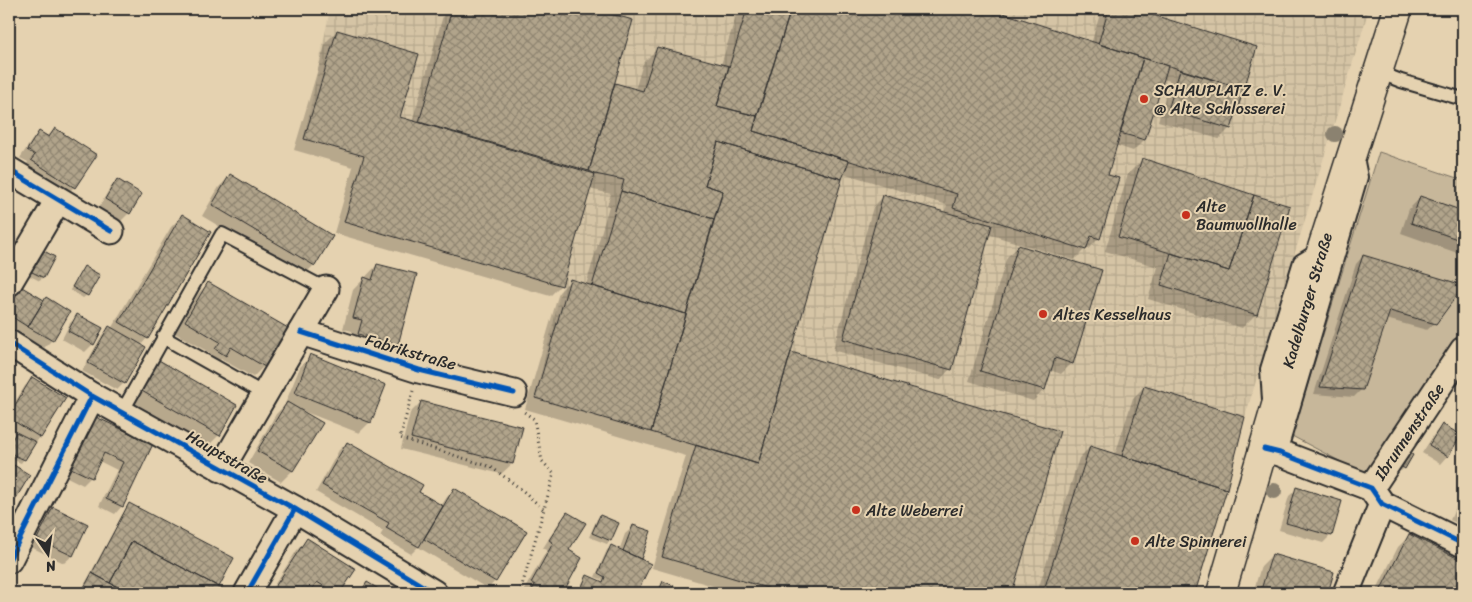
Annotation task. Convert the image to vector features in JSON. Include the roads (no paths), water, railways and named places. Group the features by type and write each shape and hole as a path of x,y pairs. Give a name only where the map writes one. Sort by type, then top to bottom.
{"main road":[{"name":"Kadelburger Straße","path":"1221,593 1272,451 1272,422 1322,248 1398,9"}],"street":[{"path":"9,170 112,231"},
{"path":"9,283 58,200"},
{"path":"221,469 326,289"},
{"name":"Fabrikstraße","path":"301,332 419,370 514,393"},
{"name":"Hauptstraße","path":"9,343 92,396 295,509 434,593"},
{"name":"Ibrunnenstraße","path":"1346,593 1377,496 1463,350"},
{"path":"9,560 92,396"},
{"path":"1272,451 1377,496 1463,544"},
{"path":"247,593 295,509"}],"lane":[{"path":"1378,72 1401,81 1463,99"},
{"path":"1272,451 1361,177 1355,148"},
{"path":"122,412 222,234 326,289"},
{"path":"164,337 264,394"}],"place":[{"name":"SCHAUPLATZ e. V. @ Alte Schlosserei","path":"1144,99"},
{"name":"Alte Baumwollhalle","path":"1186,215"},
{"name":"Altes Kesselhaus","path":"1043,314"},
{"name":"Alte Weberrei","path":"856,510"},
{"name":"Alte Spinnerei","path":"1135,541"}]}
